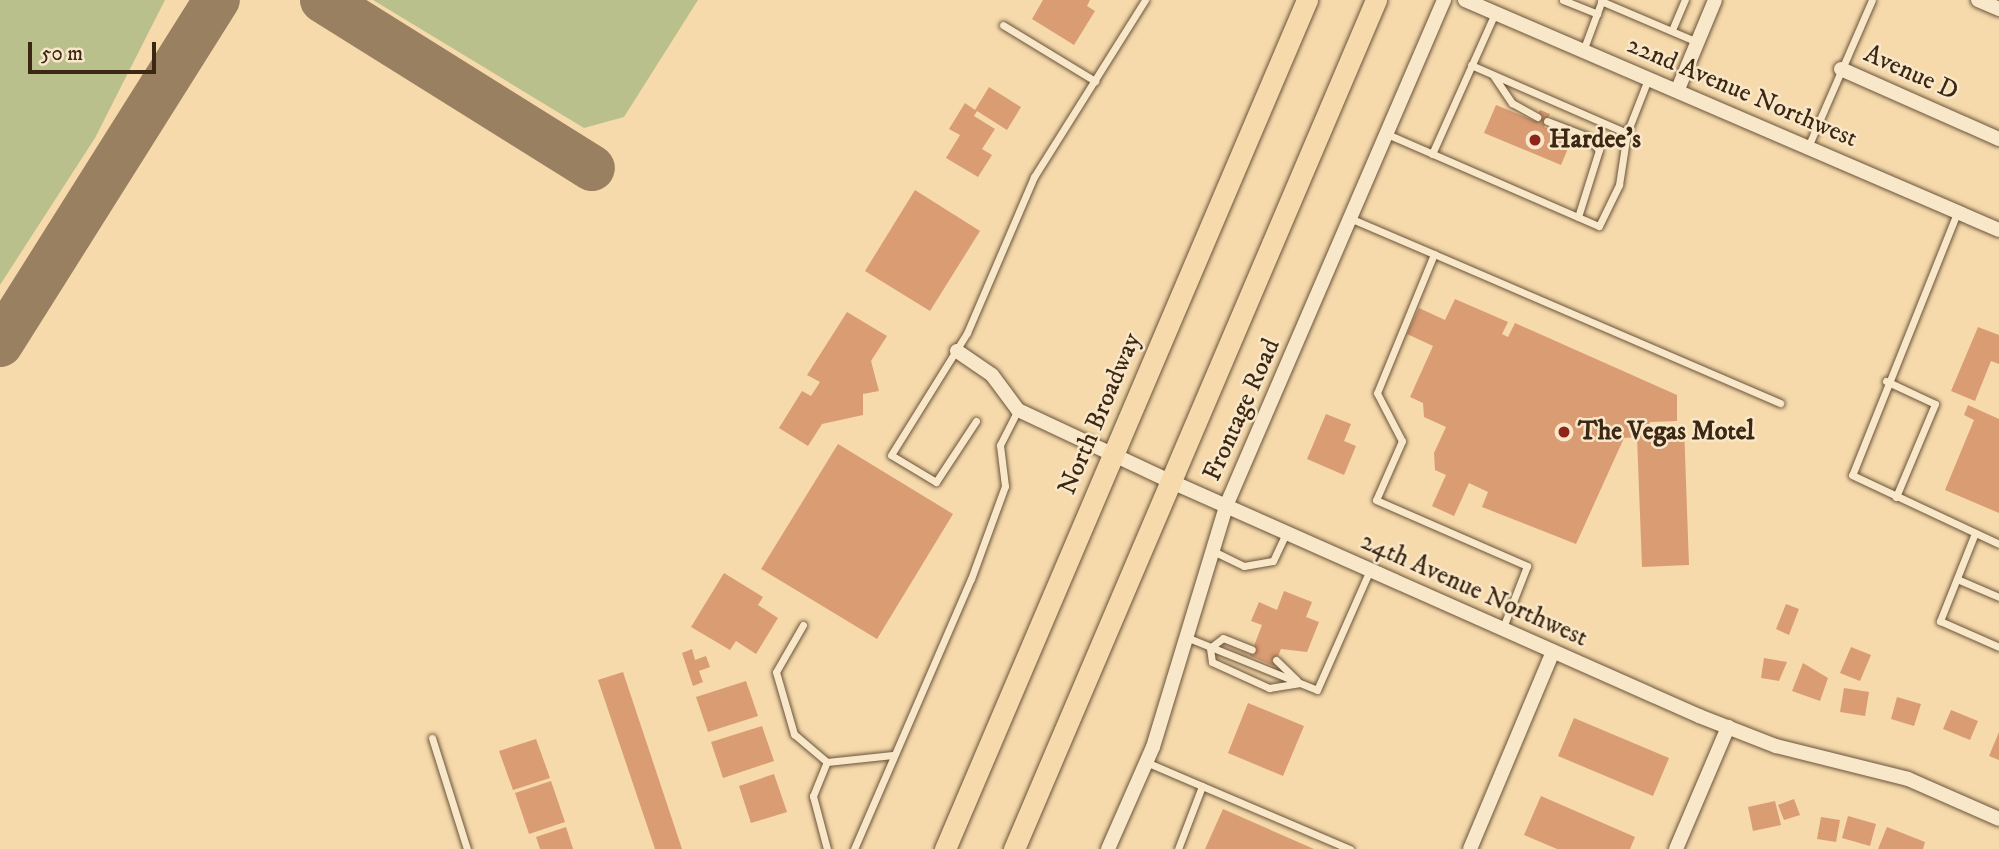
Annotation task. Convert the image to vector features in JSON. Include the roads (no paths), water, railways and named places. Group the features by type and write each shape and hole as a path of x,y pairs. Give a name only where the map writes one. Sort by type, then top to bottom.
{"main road":[{"name":"North Broadway","path":"944,849 1307,0"},
{"path":"1014,849 1376,0"}],"street":[{"name":"Frontage Road","path":"1108,849 1146,762 1226,506 1352,219 1444,0"},
{"path":"1678,89 1715,0"},
{"path":"1978,0 1999,9"},
{"name":"22nd Avenue Northwest","path":"1474,2 1999,230"},
{"name":"Avenue D","path":"1841,69 1999,139"},
{"name":"24th Avenue Northwest","path":"957,351 992,375 1018,410 1172,482 1502,630 1728,727 1776,746 1908,779 1999,820"},
{"path":"1470,849 1552,652"},
{"path":"1676,849 1728,727"}],"lane":[{"path":"976,421 936,482 891,455 957,351 1034,177 1145,0"},
{"path":"1563,0 1597,14"},
{"path":"1583,51 1602,0 1697,42"},
{"path":"1672,30 1685,0"},
{"path":"1808,147 1872,0"},
{"path":"1432,154 1495,13"},
{"path":"1003,25 1095,81"},
{"path":"1471,65 1627,133"},
{"path":"1492,74 1512,103 1537,117"},
{"path":"1387,134 1599,226 1619,185 1627,133 1649,78"},
{"path":"1547,121 1586,136 1599,150 1578,217"},
{"path":"1957,213 1886,382 1852,475 1999,544"},
{"path":"1352,219 1780,403"},
{"path":"1434,254 1377,393 1402,440 1376,500 1527,566 1502,630"},
{"path":"1886,382 1935,404 1896,497"},
{"path":"855,849 1001,498 1000,445 1018,410"},
{"path":"1213,551 1244,566 1273,561 1286,533"},
{"path":"1975,533 1940,621 1999,647"},
{"path":"1186,637 1317,690 1370,570"},
{"path":"1957,579 1999,597"},
{"path":"803,625 780,660 776,685 794,734 827,762 893,755"},
{"path":"1210,648 1223,638 1252,650"},
{"path":"1210,648 1212,662 1269,688 1300,683"},
{"path":"1276,660 1300,683"},
{"path":"432,738 467,849"},
{"path":"827,762 813,796 827,849"},
{"path":"1146,762 1350,849"},
{"path":"1178,849 1202,786"}],"place":[{"name":"Hardee's","path":"1535,140"},
{"name":"The Vegas Motel","path":"1564,432"}]}
